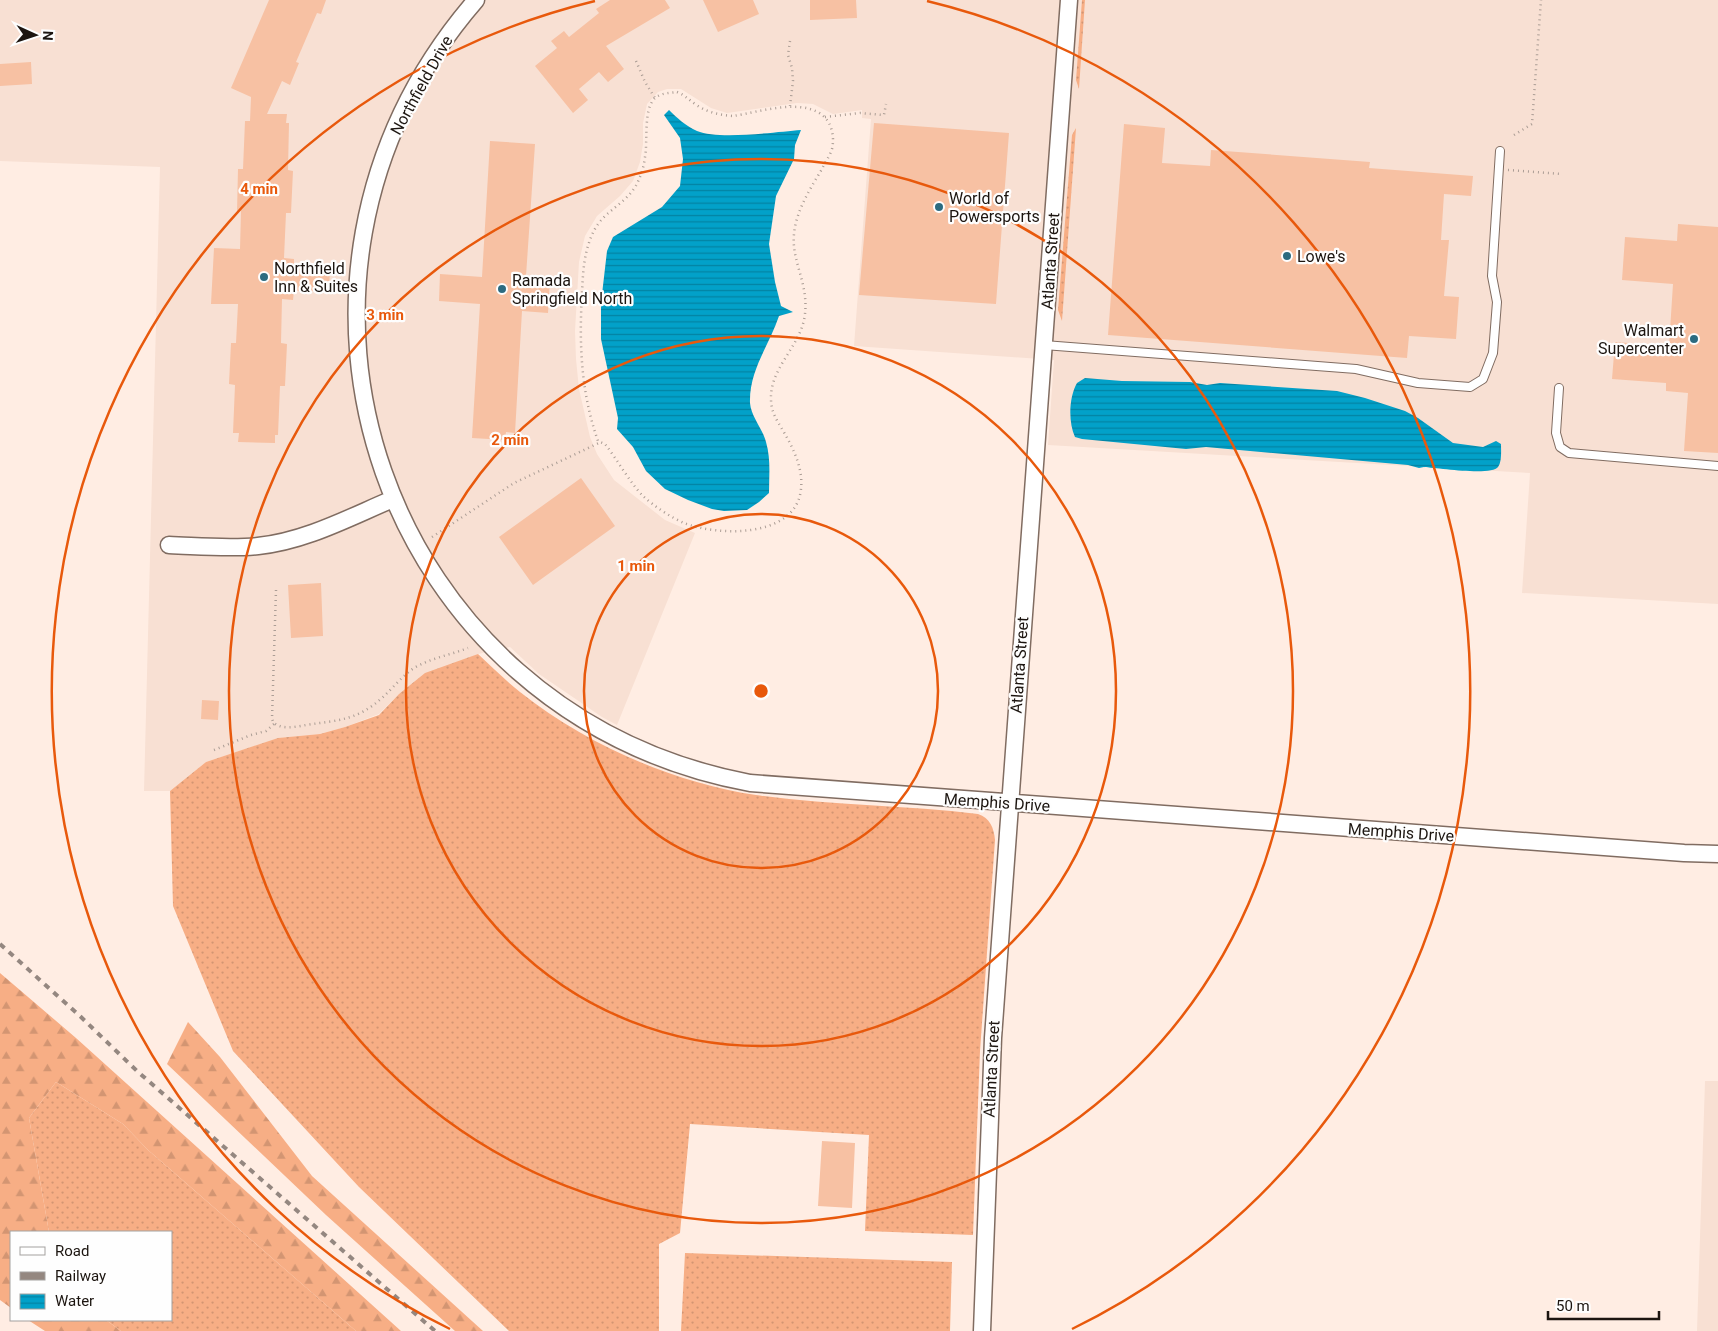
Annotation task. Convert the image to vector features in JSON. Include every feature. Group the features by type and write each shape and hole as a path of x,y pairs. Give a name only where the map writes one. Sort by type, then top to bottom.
{"street":[{"name":"Northfield Drive","path":"393,499 382,472 368,423 360,378 356,305 363,238 372,193 386,151 405,108 453,28 476,0"},
{"name":"Atlanta Street","path":"982,1331 992,1038 1068,0"},
{"path":"169,545 258,546 278,543 308,535 393,499"},
{"name":"Memphis Drive","path":"393,499 418,550 439,583 482,636 515,669 549,697 601,730 634,747 716,777 750,783 1009,803 1654,851 1718,854"}],"lane":[{"path":"1044,345 1356,369 1418,383 1470,388 1482,379 1493,353 1497,302 1492,276 1500,151"},
{"path":"1559,388 1556,433 1560,446 1569,453 1718,466"}],"path":[{"path":"1514,136 1532,124 1541,0"},
{"path":"790,41 788,55 794,81 790,107"},
{"path":"636,61 645,82 656,98"},
{"path":"677,92 700,107 723,116 790,107 805,107 815,110 825,117 833,137 832,151 799,212 793,237 806,298 806,308 800,332 775,378 771,399 775,418 793,448 800,471 802,483 800,496 793,511 776,523 750,530 709,529 684,522 643,496 605,444 598,441 585,391 580,351 584,260 588,243 598,225 623,202 639,181 646,157 647,122 651,103 656,98 661,95 677,92"},
{"path":"825,117 860,113 884,115 886,104"},
{"path":"1506,170 1562,174"},
{"path":"428,540 514,483 601,442"},
{"path":"276,590 272,718 274,724 279,727 300,726 357,716 374,705 414,668 429,660 468,648"},
{"path":"214,750 250,735 266,731 274,724"}],"shaded area":[{"path":"0,0 1718,0 1718,604 1522,593 1530,473 1048,445 1054,360 854,346 871,119 862,118 862,110 833,114 813,104 797,103 727,113 711,108 681,89 667,89 658,92 647,104 643,123 643,144 640,162 633,181 620,196 597,216 585,236 579,262 575,331 576,359 579,389 590,437 597,454 614,480 665,520 695,533 617,725 602,717 539,674 510,647 478,654 399,694 379,714 320,734 279,738 206,762 170,791 144,791 160,167 0,161"},
{"path":"1705,1081 1718,1081 1718,1331 1697,1331"}],"green space":[{"path":"1082,0 1085,0 1079,89 1076,80"},
{"path":"1076,128 1062,321 1058,310 1072,135"},
{"path":"478,654 520,692 545,711 602,744 662,771 725,789 756,795 784,799 978,814 986,818 994,831 995,840 980,1051 973,1235 865,1231 869,1135 690,1124 680,1233 659,1244 659,1331 509,1331 359,1187 233,1051 173,906 170,791 206,762 278,738 320,734 379,715 399,694 425,673"},
{"path":"0,973 76,1038 401,1331 356,1331 148,1150 123,1124 56,1082 29,1118 49,1231 10,1231 10,1307 0,1300"},
{"path":"188,1022 220,1057 312,1176 483,1331 455,1331 326,1215 167,1064"},
{"path":"56,1082 123,1124 148,1150 356,1331 121,1331 107,1321 172,1321 172,1231 49,1231 29,1118"},
{"path":"685,1253 952,1262 950,1331 681,1331"},
{"path":"30,1321 107,1321 121,1331 45,1331"}],"water":[{"path":"669,110 689,127 707,134 748,135 801,130 795,145 794,159 776,196 769,244 781,306 793,312 779,316 760,358 751,391 751,408 768,448 769,493 747,510 724,511 712,509 665,489 646,471 633,447 617,429 618,418 601,339 601,303 607,251 613,237 662,207 680,186 683,159 680,138 664,115"},
{"path":"1085,378 1122,381 1190,382 1207,385 1220,383 1337,391 1405,411 1453,443 1483,447 1496,441 1501,444 1500,462 1494,470 1464,471 1206,447 1186,449 1082,439 1075,437 1071,424 1070,410 1074,389 1077,383"}],"building":[{"path":"269,0 326,0 321,14 317,13 296,62 299,63 290,85 282,81 267,114 287,114 286,123 289,123 288,170 293,171 291,213 286,213 284,258 294,259 294,267 330,268 329,291 294,291 293,300 282,299 281,343 287,344 285,386 280,386 278,435 275,435 275,443 238,442 239,433 233,433 235,385 229,384 231,343 236,343 238,304 211,304 214,248 240,249 241,211 237,212 238,169 243,169 245,121 250,121 251,97 231,88"},
{"path":"610,0 665,0 670,8 606,46 624,69 608,82 599,72 579,89 588,100 573,113 535,66 557,48 551,41 564,31 569,37 599,13 596,9"},
{"path":"703,0 753,0 759,14 718,32"},
{"path":"810,0 856,0 857,18 810,20"},
{"path":"31,62 32,84 0,86 0,64"},
{"path":"874,123 1009,133 996,304 859,295"},
{"path":"1124,124 1165,128 1162,163 1210,166 1211,150 1370,162 1369,168 1473,176 1471,196 1444,194 1441,240 1449,240 1444,296 1459,297 1456,339 1409,336 1407,358 1108,335"},
{"path":"490,141 535,144 526,276 550,278 548,313 522,311 515,433 506,432 505,440 472,438 480,304 439,301 440,274 482,277"},
{"name":"Walmart Supercenter","path":"1678,224 1718,227 1718,453 1684,451 1688,393 1666,391 1666,383 1612,379 1615,342 1669,346 1673,284 1622,280 1625,237 1677,241"},
{"path":"581,478 615,526 533,585 499,537"},
{"path":"321,583 323,636 291,638 288,585"},
{"path":"202,700 219,701 218,720 201,719"},
{"path":"822,1141 855,1143 852,1208 818,1206"}],"railway":[{"path":"0,944 81,1017 137,1071 435,1331"}],"place":[{"name":"World of Powersports","path":"939,207"},
{"name":"Lowe's","path":"1287,256"},
{"name":"Northfield Inn & Suites","path":"264,277"},
{"name":"Ramada Springfield North","path":"502,289"},
{"name":"Walmart Supercenter","path":"1694,339"}]}
